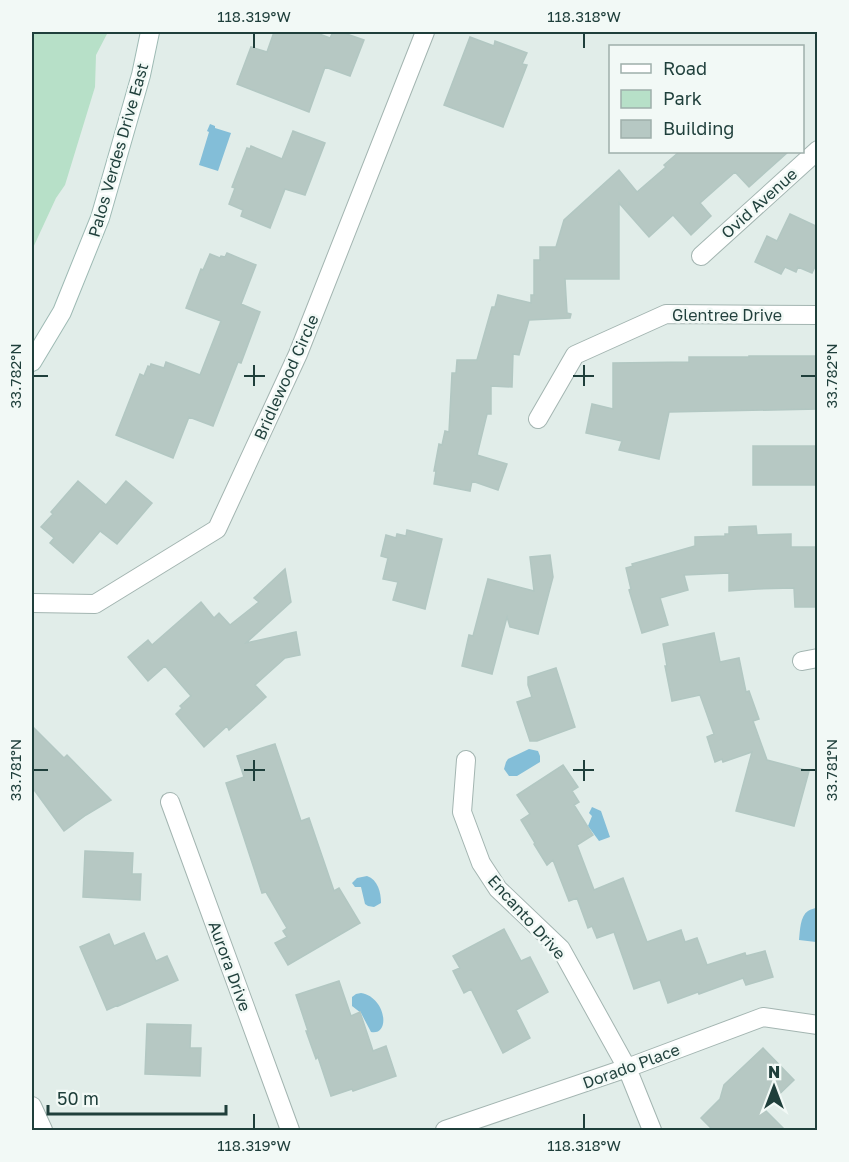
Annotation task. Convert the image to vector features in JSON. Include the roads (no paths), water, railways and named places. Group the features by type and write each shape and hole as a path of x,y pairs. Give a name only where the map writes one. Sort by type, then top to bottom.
{"street":[{"name":"Palos Verdes Drive East","path":"32,362 62,312 100,218 141,75 150,32"},
{"name":"Bridlewood Circle","path":"32,603 95,603 217,529 298,354 425,32"},
{"name":"Ovid Avenue","path":"701,256 818,150"},
{"name":"Glentree Drive","path":"538,419 575,356 666,314 818,315"},
{"name":"Encanto Drive","path":"466,760 462,812 481,863 498,889 561,949 627,1068 652,1131"},
{"name":"Aurora Drive","path":"170,802 290,1131"},
{"name":"Dorado Place","path":"445,1131 627,1068 763,1017 818,1025"},
{"path":"32,1106 43,1131"}],"water":[{"path":"210,124 231,133 218,171 199,165"},
{"path":"529,749 538,751 540,762 517,776 509,776 504,769 508,759"},
{"path":"592,807 601,811 610,837 599,841 588,826 592,816 589,813"},
{"path":"367,876 374,880 379,891 381,903 374,907 365,904 361,887 355,887 352,883 357,878"},
{"path":"817,907 818,938 816,942 799,940 803,916"},
{"path":"361,993 376,1001 380,1008 383,1022 377,1032 371,1032 361,1013 352,1006 352,997"}]}
